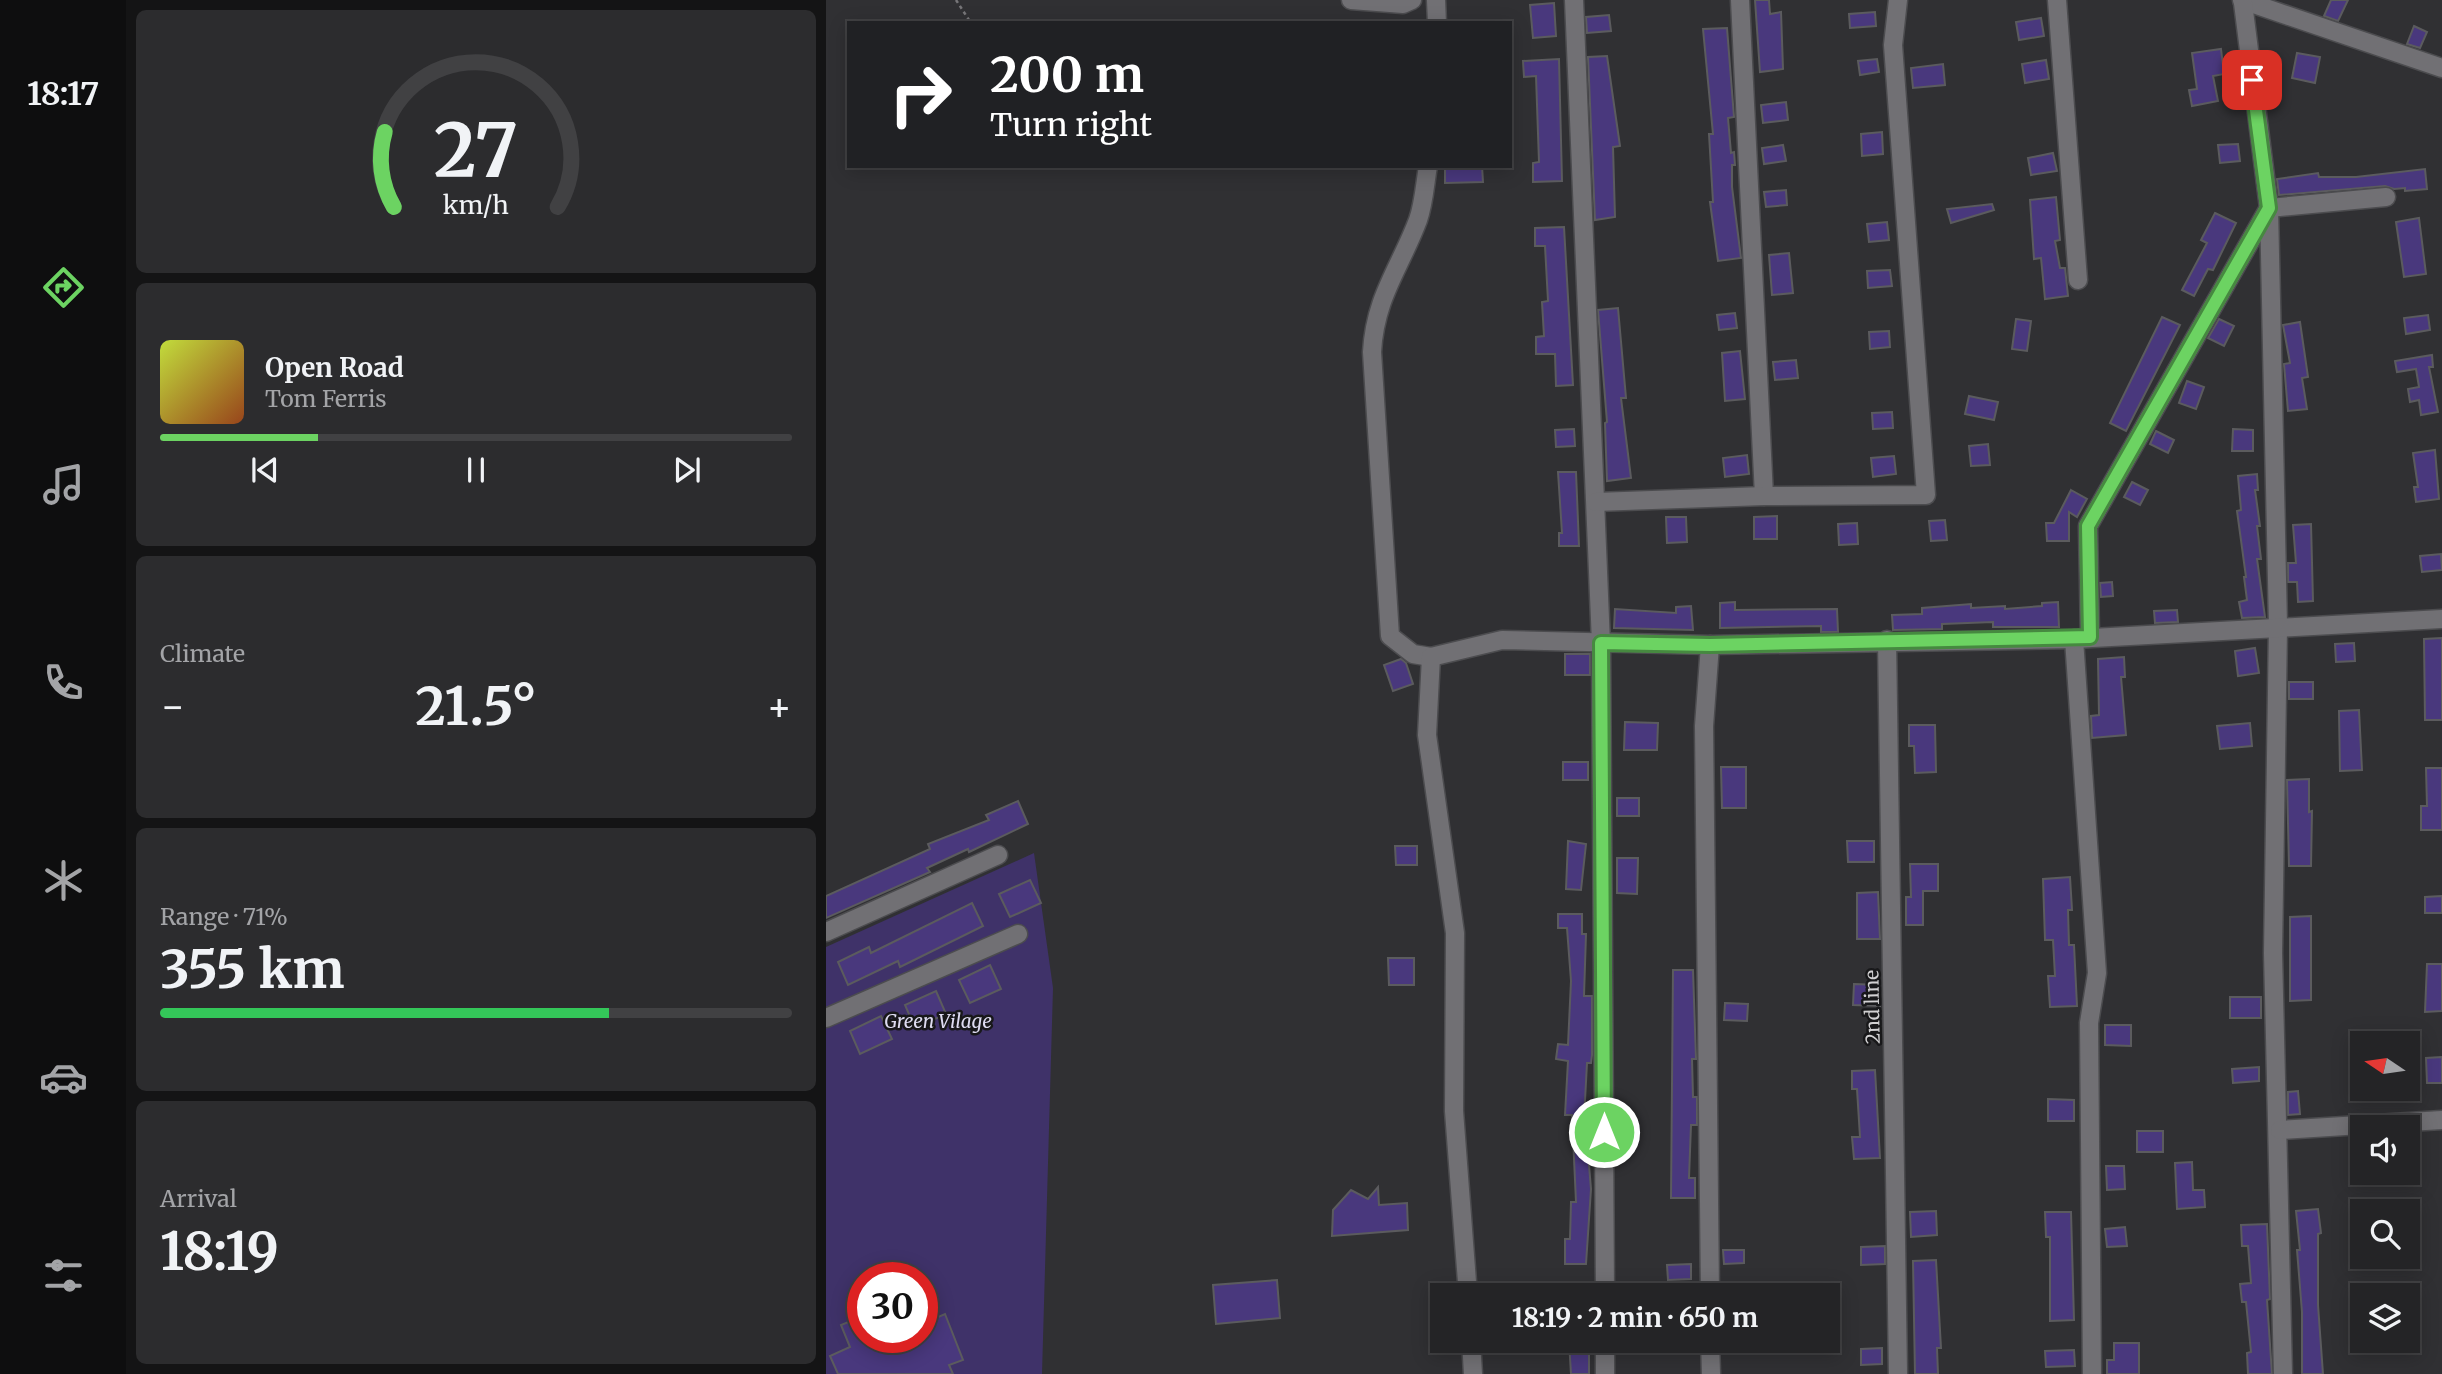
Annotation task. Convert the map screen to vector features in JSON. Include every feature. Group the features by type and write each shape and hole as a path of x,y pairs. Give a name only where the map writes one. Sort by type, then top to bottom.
{"street":[{"path":"1351,0 1403,4 1412,0"},
{"path":"1436,0 1437,21"},
{"path":"1574,0 1601,643 1605,1283"},
{"path":"1740,0 1764,496"},
{"path":"1597,502 1764,496 1926,495 1893,46 1898,0"},
{"path":"2057,0 2078,279"},
{"path":"2283,1374 2280,1129 2273,953 2278,626 2269,208 2242,1 2442,68"},
{"path":"1428,168 1418,218 1385,287 1373,322 1372,352 1390,636 1413,654 1431,657 1502,640 1710,645 2082,638 2442,619"},
{"path":"2269,208 2386,197"},
{"path":"2092,1374 2089,1023 2097,973 2082,638 2088,526 2269,208"},
{"name":"2nd line","path":"1887,640 1898,1374"},
{"path":"1710,645 1704,726 1710,1283"},
{"path":"1431,657 1427,735 1455,933 1454,1111 1467,1283"},
{"path":"826,932 998,855"},
{"path":"826,1018 1018,934"},
{"path":"2280,1129 2442,1121"},
{"path":"1472,1353 1474,1374"},
{"path":"1605,1353 1605,1374"},
{"path":"1710,1353 1711,1374"}],"path":[{"path":"956,0 970,21"}],"green space":[{"name":"Green Vilage","path":"1034,853 1053,988 1042,1374 826,1374 826,947"}],"building":[{"path":"1755,0 1769,0 1770,14 1781,12 1783,69 1760,72"},
{"path":"2331,0 2348,0 2338,21 2324,16"},
{"path":"1554,3 1556,36 1533,38 1530,5"},
{"path":"1875,12 1876,26 1850,28 1849,14"},
{"path":"1609,15 1611,31 1587,33 1586,17"},
{"path":"2041,18 2044,36 2019,40 2016,22"},
{"path":"2414,26 2427,32 2420,48 2407,44"},
{"path":"1727,28 1734,117 1728,118 1731,153 1734,152 1735,165 1732,165 1732,187 1741,258 1718,261 1710,202 1713,202 1709,134 1713,134 1703,29"},
{"path":"2221,49 2224,74 2213,76 2218,101 2192,106 2189,90 2197,89 2192,53"},
{"path":"2297,53 2320,57 2315,83 2292,78"},
{"path":"1607,56 1620,146 1613,147 1615,217 1595,220 1588,57"},
{"path":"1559,59 1562,181 1533,182 1533,163 1539,162 1536,76 1524,77 1523,61"},
{"path":"1877,59 1879,72 1860,75 1858,61"},
{"path":"2046,60 2049,79 2025,83 2022,64"},
{"path":"1943,64 1945,85 1913,88 1911,68"},
{"path":"1786,102 1788,120 1763,123 1761,105"},
{"path":"1882,132 1883,154 1862,156 1861,134"},
{"path":"2238,144 2240,161 2220,163 2218,145"},
{"path":"1783,145 1786,161 1764,164 1762,148"},
{"path":"2053,153 2057,171 2031,175 2028,158"},
{"path":"1445,168 1482,168 1483,182 1445,183"},
{"path":"2425,169 2427,189 2405,191 2405,188 2385,186 2279,195 2277,179 2318,173 2319,177 2356,177"},
{"path":"1786,190 1787,205 1766,207 1764,192"},
{"path":"2056,197 2060,240 2055,241 2060,268 2065,268 2068,296 2045,299 2041,258 2034,259 2030,200"},
{"path":"1992,204 1994,210 1951,223 1947,209"},
{"path":"2215,213 2236,223 2213,270 2208,269 2194,296 2182,290 2207,243 2201,240"},
{"path":"2419,218 2426,274 2404,277 2396,222"},
{"path":"1887,222 1889,240 1869,242 1867,224"},
{"path":"1564,227 1573,385 1556,386 1555,354 1536,354 1536,337 1544,336 1542,302 1548,301 1545,246 1535,246 1535,228"},
{"path":"1789,253 1793,293 1772,295 1769,255"},
{"path":"1890,270 1892,286 1868,288 1867,271"},
{"path":"1618,308 1626,398 1621,398 1631,478 1607,481 1607,422 1598,310"},
{"path":"1735,313 1737,328 1719,330 1717,315"},
{"path":"2428,315 2430,330 2406,334 2404,318"},
{"path":"2162,317 2180,325 2126,431 2110,423"},
{"path":"2016,319 2031,321 2027,351 2012,349"},
{"path":"2219,319 2234,326 2224,346 2208,338"},
{"path":"2300,322 2308,377 2302,378 2307,409 2288,411 2284,364 2290,363 2283,325"},
{"path":"1889,331 1890,347 1870,349 1869,332"},
{"path":"1740,351 1745,399 1725,401 1722,353"},
{"path":"2432,355 2433,367 2429,367 2438,412 2421,415 2419,400 2410,402 2408,389 2419,387 2416,369 2397,372 2395,361"},
{"path":"1796,360 1798,378 1775,380 1773,362"},
{"path":"2187,381 2204,387 2196,409 2179,403"},
{"path":"1969,396 1998,402 1994,420 1965,414"},
{"path":"1892,412 1893,428 1873,429 1872,413"},
{"path":"1574,429 1575,446 1556,447 1555,430"},
{"path":"2233,429 2253,430 2253,451 2232,451"},
{"path":"2156,431 2174,440 2168,453 2150,444"},
{"path":"1988,444 1990,465 1971,466 1969,446"},
{"path":"2435,450 2439,499 2416,502 2414,487 2418,487 2413,453"},
{"path":"1747,455 1749,474 1725,477 1723,458"},
{"path":"1894,456 1896,474 1873,477 1871,458"},
{"path":"1558,472 1576,472 1579,546 1559,546 1559,533 1562,533"},
{"path":"2257,474 2258,490 2255,490 2261,559 2257,559 2265,617 2242,618 2239,602 2247,600 2237,511 2241,510 2238,476"},
{"path":"2132,482 2148,490 2140,505 2124,497"},
{"path":"2071,490 2087,499 2077,517 2069,512 2069,541 2047,541 2046,523 2054,523"},
{"path":"1777,516 1777,539 1754,539 1754,517"},
{"path":"1666,517 1686,517 1687,542 1667,543"},
{"path":"1945,520 1947,540 1931,541 1929,521"},
{"path":"1857,523 1858,544 1839,545 1838,524"},
{"path":"2311,524 2313,601 2298,602 2297,582 2288,582 2288,563 2296,563 2293,525"},
{"path":"2441,554 2442,570 2422,572 2420,556"},
{"path":"2112,582 2113,596 2101,597 2100,583"},
{"path":"1735,602 1735,610 1837,609 1838,632 1821,632 1821,626 1720,628 1720,603"},
{"path":"2058,602 2059,627 1993,627 1993,622 1942,624 1942,629 1893,630 1892,615 1922,614 1922,608 1971,604 1971,608 2005,606 2005,609"},
{"path":"1691,606 1693,630 1614,628 1615,609 1676,613 1676,607"},
{"path":"2177,610 2178,622 2155,623 2154,611"},
{"path":"2442,638 2442,720 2425,720 2424,639"},
{"path":"2354,643 2355,661 2336,662 2335,644"},
{"path":"2255,648 2259,673 2238,676 2235,651"},
{"path":"1565,654 1590,654 1590,675 1565,675"},
{"path":"2124,657 2125,677 2121,677 2126,735 2092,738 2091,716 2099,715 2098,659"},
{"path":"1401,659 1406,663 1413,684 1393,691 1384,665"},
{"path":"2289,682 2313,682 2313,699 2289,699"},
{"path":"2359,710 2362,770 2340,771 2339,711"},
{"path":"1625,722 1658,723 1657,750 1624,750"},
{"path":"2250,723 2252,746 2220,749 2217,726"},
{"path":"1909,725 1935,725 1936,772 1915,773 1914,746 1909,746"},
{"path":"1563,762 1588,762 1588,780 1563,780"},
{"path":"1721,767 1746,767 1746,808 1722,808"},
{"path":"2426,768 2442,768 2442,830 2421,830 2421,806 2427,806"},
{"path":"2309,779 2309,812 2312,811 2311,866 2289,866 2287,780"},
{"path":"1617,798 1639,798 1639,816 1617,816"},
{"path":"1018,801 1028,824 969,852 968,849 927,868 930,872 826,918 826,896 930,849 928,844 989,820 986,815"},
{"path":"1568,841 1586,844 1581,890 1566,889"},
{"path":"1847,841 1874,841 1874,862 1848,862"},
{"path":"1395,846 1417,846 1417,865 1396,865"},
{"path":"1617,858 1638,858 1637,894 1617,893"},
{"path":"1910,864 1938,864 1938,891 1923,891 1923,925 1906,925 1906,897 1911,897"},
{"path":"2070,877 2072,910 2068,910 2069,945 2074,945 2077,1006 2050,1007 2048,976 2055,976 2053,940 2045,940 2043,879"},
{"path":"1030,880 1041,903 1010,917 999,894"},
{"path":"1878,892 1880,939 1857,939 1857,893"},
{"path":"2442,896 2442,913 2425,913 2425,897"},
{"path":"972,903 983,926 900,967 898,961 848,985 838,962 869,947 871,953"},
{"path":"1558,914 1582,914 1582,934 1586,934 1584,996 1592,996 1592,1055 1591,1063 1587,1063 1583,1138 1593,1138 1593,1165 1589,1165 1591,1189 1586,1264 1565,1264 1565,1239 1570,1239 1571,1202 1576,1202 1572,1115 1565,1115 1568,1061 1556,1059 1558,1044 1568,1045 1571,981 1567,928 1558,928"},
{"path":"2311,916 2311,1000 2290,1001 2290,917"},
{"path":"1388,958 1414,958 1414,985 1389,985"},
{"path":"2427,964 2442,964 2442,1011 2425,1012"},
{"path":"990,965 1001,989 970,1003 959,980"},
{"path":"1673,970 1693,970 1696,1059 1692,1059 1693,1097 1697,1097 1697,1125 1691,1125 1689,1178 1695,1178 1695,1198 1671,1198"},
{"path":"1854,984 1880,985 1880,1006 1853,1005"},
{"path":"936,991 946,1014 915,1028 905,1005"},
{"path":"2230,997 2261,997 2261,1018 2230,1018"},
{"path":"1725,1003 1748,1004 1747,1021 1724,1020"},
{"path":"881,1016 892,1039 860,1054 850,1031"},
{"path":"2105,1025 2131,1025 2131,1046 2105,1045"},
{"path":"2442,1057 2442,1083 2427,1083 2426,1058"},
{"path":"2259,1067 2259,1081 2233,1083 2232,1069"},
{"path":"1875,1070 1880,1158 1854,1159 1852,1137 1860,1137 1857,1089 1852,1089 1852,1071"},
{"path":"2298,1091 2300,1114 2288,1115 2288,1092"},
{"path":"2048,1099 2074,1100 2074,1121 2048,1121"},
{"path":"2137,1131 2163,1131 2163,1152 2137,1152"},
{"path":"2192,1162 2193,1190 2204,1190 2205,1207 2177,1209 2175,1163"},
{"path":"2106,1166 2124,1166 2125,1189 2107,1190"},
{"path":"1378,1187 1379,1205 1407,1203 1408,1230 1332,1236 1333,1210 1351,1190 1368,1199"},
{"path":"2318,1209 2321,1233 2318,1234 2318,1305 2323,1374 2302,1374 2302,1312 2297,1250 2300,1250 2296,1211"},
{"path":"1936,1211 1937,1235 1911,1237 1910,1212"},
{"path":"2045,1212 2071,1212 2074,1320 2050,1321 2050,1237 2046,1237"},
{"path":"2267,1224 2270,1299 2267,1300 2272,1374 2248,1374 2247,1353 2251,1352 2246,1302 2242,1302 2240,1284 2251,1283 2248,1246 2242,1246 2241,1225"},
{"path":"2125,1227 2127,1246 2107,1247 2105,1229"},
{"path":"1885,1246 1885,1264 1861,1265 1861,1247"},
{"path":"1723,1250 1744,1250 1744,1263 1724,1264"},
{"path":"1936,1260 1941,1348 1937,1348 1938,1374 1915,1374 1913,1261"},
{"path":"1691,1264 1691,1279 1668,1280 1667,1265"},
{"path":"1277,1280 1280,1318 1216,1324 1213,1285"},
{"path":"945,1314 963,1360 949,1365 953,1374 838,1374 830,1356 847,1348 847,1353 938,1353 938,1317"},
{"path":"847,1323 847,1340 841,1325"},
{"path":"2114,1343 2139,1343 2139,1374 2107,1374 2107,1360 2114,1360"},
{"path":"1882,1348 1882,1364 1861,1365 1861,1349"},
{"path":"2074,1350 2075,1366 2046,1367 2045,1351"},
{"path":"1570,1353 1589,1353 1589,1374 1571,1374"}],"route":[{"path":"1604,1132 1601,643 1710,645 2090,637 2088,526 2269,208 2252,80"}]}
